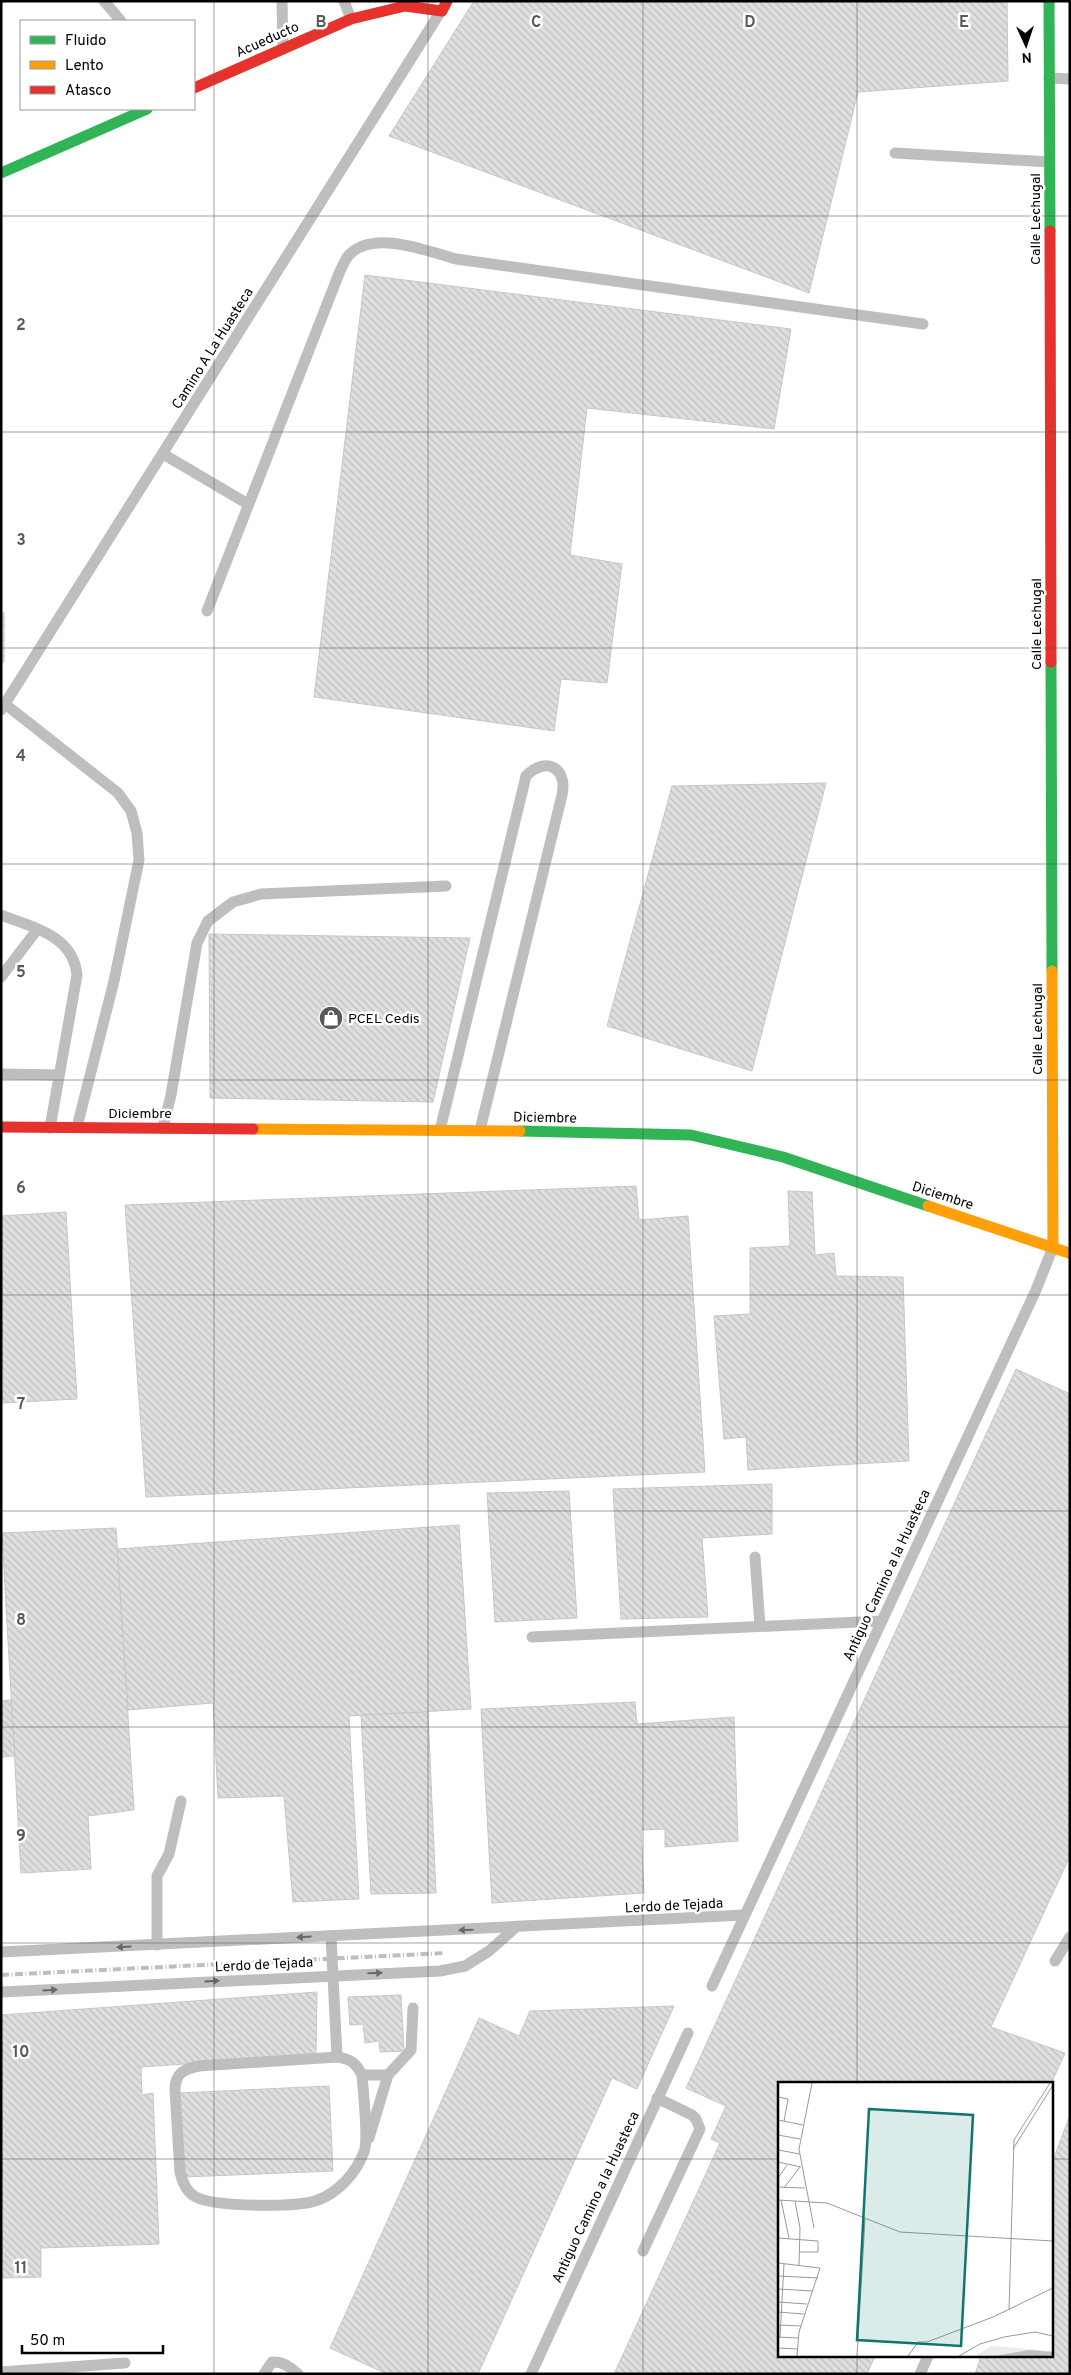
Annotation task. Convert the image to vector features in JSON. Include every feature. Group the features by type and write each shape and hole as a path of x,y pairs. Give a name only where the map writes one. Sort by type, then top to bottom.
{"street":[{"name":"Calle Lechugal","path":"1049,1 1053,1247"},
{"name":"Acueducto","path":"195,88 351,19 404,6 445,6"},
{"path":"1,173 145,110"},
{"name":"Diciembre","path":"1,1127 480,1130 692,1135 783,1157 1070,1254"}],"lane":[{"path":"104,1 120,20"},
{"path":"282,1 283,48"},
{"path":"344,1 351,19"},
{"name":"Camino A La Huasteca","path":"3,707 445,6"},
{"path":"1049,78 1070,79"},
{"path":"895,153 1049,162"},
{"path":"207,611 338,276 348,256 360,247 377,243 398,244 456,259 923,324"},
{"path":"163,454 248,504"},
{"path":"3,707 118,793 131,811 137,833 139,860 114,981 77,1128"},
{"path":"440,1130 526,776 533,770 553,767 560,771 562,776 564,785 562,795 480,1130"},
{"path":"163,1128 171,1095 197,943 208,921 233,902 261,894 446,886"},
{"path":"1,915 55,938 68,948 75,962 76,976 50,1128"},
{"path":"1,977 37,930"},
{"path":"1,1074 58,1075"},
{"name":"Antiguo Camino a la Huasteca","path":"712,1986 744,1915 752,1904 881,1621 1036,1290 1053,1247"},
{"path":"755,1556 760,1626"},
{"path":"532,1636 881,1621"},
{"path":"157,1945 157,1876 169,1854 181,1801"},
{"name":"Lerdo de Tejada","path":"1,1952 515,1928 744,1915"},
{"name":"Lerdo de Tejada","path":"1,1992 440,1971 465,1966 489,1951 515,1928"},
{"path":"331,1936 337,2057"},
{"path":"1055,1961 1070,1938"},
{"path":"366,2150 362,2075 350,2059 337,2057 199,2066 179,2073 175,2080 180,2172 183,2185 196,2197 213,2201 266,2206 317,2200 342,2185 355,2170 366,2150 378,2102 388,2075 411,2050 414,2008"},
{"name":"Antiguo Camino a la Huasteca","path":"531,2374 688,2033"},
{"path":"362,2075 388,2075"},
{"path":"643,2250 700,2129 692,2115 657,2098"},
{"path":"920,2374 927,2358"},
{"path":"264,2374 272,2362 292,2368 298,2374"},
{"path":"1,2372 125,2363"}],"building":[{"path":"474,1 1007,1 1008,81 858,92 809,293 389,136"},
{"path":"365,275 791,329 774,429 587,408 570,555 622,564 607,683 561,679 554,731 314,697"},
{"path":"1,613 4,613 4,662 1,662"},
{"path":"826,783 752,1071 607,1026 672,786"},
{"name":"PCEL Cedis","path":"209,934 470,938 433,1102 210,1098"},
{"path":"636,1186 639,1220 688,1216 705,1472 146,1497 125,1205"},
{"path":"788,1191 812,1192 815,1255 834,1253 836,1276 903,1277 909,1461 748,1470 746,1437 724,1439 714,1316 750,1314 750,1248 790,1246"},
{"path":"66,1212 77,1399 1,1403 1,1216"},
{"path":"1016,1369 1070,1394 1070,1856 991,2027 1065,2053 1052,2082 778,2082 778,2358 874,2358 867,2374 614,2374 720,2143 711,2139 726,2106 686,2088"},
{"path":"772,1484 772,1534 702,1538 708,1617 621,1619 613,1489"},
{"path":"569,1491 577,1618 495,1622 487,1493"},
{"path":"459,1525 471,1709 349,1716 359,1899 293,1902 284,1796 218,1798 213,1703 128,1710 117,1549"},
{"path":"116,1528 134,1810 88,1816 91,1869 21,1873 2,1533"},
{"path":"11,1700 15,1756 1,1757 1,1701"},
{"path":"635,1702 637,1724 734,1717 738,1841 665,1847 665,1829 641,1830 644,1893 492,1903 481,1709"},
{"path":"428,1712 436,1893 371,1894 361,1715"},
{"path":"317,1992 316,2055 141,2067 142,2095 153,2093 159,2244 41,2248 41,2277 1,2278 1,2015"},
{"path":"401,1995 404,2051 380,2052 379,2041 365,2043 363,2024 350,2025 348,1997"},
{"path":"674,2006 637,2089 612,2078 478,2374 387,2374 330,2348 479,2018 519,2036 530,2011"},
{"path":"329,2086 333,2171 184,2177 179,2093"},
{"path":"1070,2115 1070,2374 975,2374 980,2358 1054,2358 1054,2158"}],"railway":[{"path":"1,1975 445,1953"}],"traffic: fast":[{"path":"1049,1 1050,231"},
{"path":"1,173 145,110"},
{"path":"1051,662 1052,971"},
{"path":"520,1131 691,1135 783,1157 928,1206"}],"traffic: slow":[{"path":"1052,971 1053,1247"},
{"path":"253,1129 520,1131"},
{"path":"928,1206 1069,1253"}],"traffic: jam":[{"path":"195,88 351,19 405,6 442,11 447,1"},
{"path":"1050,231 1051,662"},
{"path":"1,1127 253,1129"}],"place":[{"name":"PCEL Cedis","path":"331,1018"}]}
